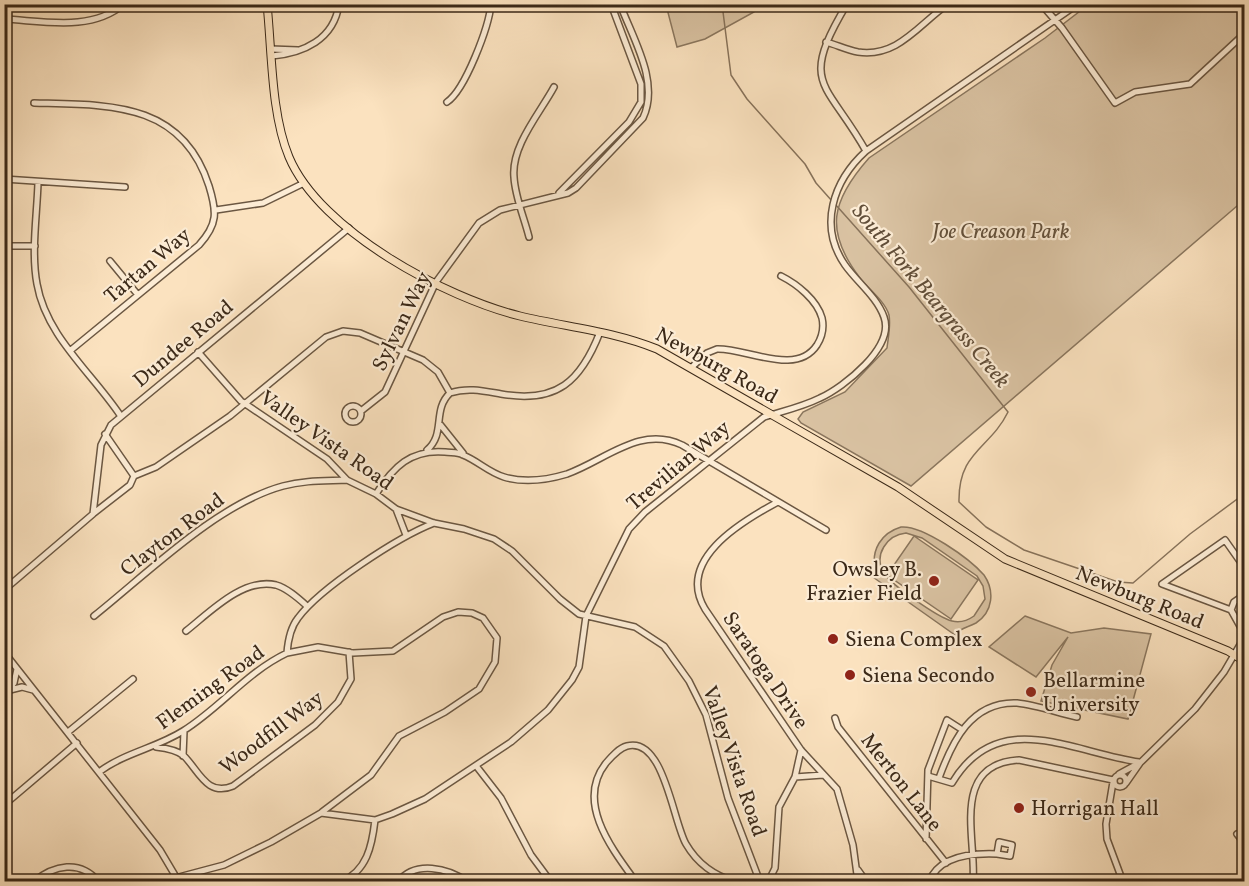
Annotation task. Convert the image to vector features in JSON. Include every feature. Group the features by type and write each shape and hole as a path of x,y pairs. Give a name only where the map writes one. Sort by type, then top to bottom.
{"main road":[{"name":"Newburg Road","path":"267,4 284,142 304,183 349,228 394,262 503,311 639,342 692,367 898,487 1005,559 1245,661"}],"street":[{"path":"4,20 90,21 110,14 124,4"},
{"path":"272,52 291,54 314,45 335,18 339,4"},
{"path":"447,102 459,91 489,19 491,4"},
{"name":"Sylvan Way","path":"559,193 634,115 642,96 639,78 611,4"},
{"name":"Sylvan Way","path":"361,411 385,392 436,282 479,223 491,214 520,204 559,193 568,193 589,176 643,118 649,104 649,81 620,4"},
{"path":"846,4 826,42 819,64 822,81 866,150"},
{"path":"826,42 858,51 887,50 904,41 948,4"},
{"path":"1041,4 1115,103 1136,92 1190,84 1245,34"},
{"name":"Trevilian Way","path":"375,820 425,799 477,767 539,719 567,688 579,667 586,616 629,529 645,512 764,417 820,399 839,387 867,363 879,347 885,333 885,320 837,250 831,232 831,214 839,184 848,169 866,150 1078,4"},
{"path":"529,237 514,178 517,155 554,87"},
{"path":"34,103 109,106 137,112 162,123 181,137 195,156 216,210 263,203 304,183"},
{"path":"583,170 589,176"},
{"path":"4,179 125,187"},
{"path":"38,183 35,276 40,298 55,330 120,416"},
{"name":"Tartan Way","path":"71,350 202,241 213,222 216,210"},
{"name":"Dundee Road","path":"93,514 101,445 105,434 120,416 349,228"},
{"path":"4,246 36,246"},
{"path":"110,261 138,295"},
{"path":"692,367 707,353 717,349 788,360 802,357 813,350 822,334 821,314 796,285 781,276"},
{"path":"4,591 130,485 134,476 156,467 245,404 327,337 337,332 360,333 432,366 450,393"},
{"path":"376,494 399,464 425,451 437,439 440,407 450,393 474,390 529,397 557,390 570,382 584,368 600,332"},
{"name":"Valley Vista Road","path":"198,352 245,404 327,459 347,480 376,494 396,509 434,523 464,529 498,541 512,551 560,599 586,616 627,624 647,633 663,646 683,672 709,723 728,798 761,882"},
{"path":"439,422 464,455 489,471 526,480 568,473 631,443 648,438 676,442 826,531"},
{"path":"105,434 134,476"},
{"path":"425,451 464,455"},
{"name":"Clayton Road","path":"94,616 207,524 233,507 271,490 293,484 316,479 347,480"},
{"name":"Saratoga Drive","path":"761,882 770,878 775,868 779,807 795,777 801,750 705,609 696,592 699,570 716,545 776,503"},
{"path":"396,509 406,535"},
{"name":"Fleming Road","path":"99,772 125,758 156,747 184,731 255,671 287,653 292,628 307,606 406,535 434,523"},
{"path":"1112,803 1141,762 1194,709 1241,642 1243,627 1231,610 1162,584 1225,540 1245,567"},
{"path":"186,631 227,600 260,585 283,588 307,606"},
{"path":"1231,610 1234,602 1245,595"},
{"path":"160,882 179,880 242,857 321,813 371,775 399,736 451,709 479,688 493,667 498,643 494,630 483,618 472,613 458,612 443,617 393,651 349,652 318,647 287,653"},
{"path":"4,652 160,850 179,880"},
{"name":"Woodfill Way","path":"156,747 183,756 210,787 222,789 235,784 315,725 338,702 351,679 349,652"},
{"path":"10,690 17,667"},
{"path":"68,732 133,679"},
{"path":"4,695 10,690 22,687 35,690"},
{"path":"939,778 949,750 961,729 987,709 1016,703 1077,717"},
{"name":"Merton Lane","path":"836,718 838,728 946,863"},
{"path":"926,839 928,770 948,720 961,729"},
{"name":"Woodfill Way","path":"183,756 184,731"},
{"path":"928,776 952,783 969,758 976,752 994,743 1017,738 1039,740 1141,762"},
{"path":"4,805 77,743"},
{"path":"636,882 607,837 594,800 595,783 605,764 619,750 633,745 646,750 659,765 679,830 690,850 708,868 736,882"},
{"path":"801,750 835,786 841,799 860,882"},
{"path":"973,882 970,803 987,773 1000,764 1019,759 1113,781 1118,787 1124,785"},
{"path":"1123,882 1107,839 1106,824 1112,803 1113,781 1119,774 1141,762"},
{"path":"477,767 501,798 531,855 551,882"},
{"path":"1119,774 1125,777 1124,785"},
{"path":"795,777 823,775"},
{"path":"321,813 375,820 367,858 361,867 344,881"},
{"path":"1237,834 1245,843"},
{"path":"929,882 939,867 946,863 972,853 997,854"},
{"path":"33,882 56,868 71,866 86,870 99,882"},
{"path":"398,882 408,872 419,869 446,872 468,882"},
{"path":"446,872 446,882"}],"green space":[{"path":"666,4 756,5 754,12 705,39 677,47"},
{"name":"Joe Creason Park","path":"1088,5 1244,5 1244,200 911,486 801,423 798,419 803,412 845,392 887,348 890,323 887,310 860,278 848,261 841,245 837,231 840,202 846,188 869,158 1045,38"},
{"path":"901,527 910,528 933,537 968,560 984,575 991,594 989,607 982,618 955,635 870,575 875,570 876,549 879,543","holes":["906,533 922,538 977,576 983,586 985,599 971,618 958,622 946,619 905,593 884,573 880,559 888,542"]},
{"path":"914,536 978,580 951,619 887,575"},
{"path":"1025,616 1071,633 1104,628 1151,634 1128,719 1041,701 1052,665 1068,637 1036,677 989,647"}],"waterway":[{"name":"South Fork Beargrass Creek","path":"722,4 731,75 747,99 805,164 816,183 832,201"},
{"name":"South Fork Beargrass Creek","path":"835,204 909,287 1008,412 1001,424 969,461 960,485 959,502 986,527 1024,550 1118,582 1133,583 1190,534 1244,494"}],"place":[{"name":"Owsley B. Frazier Field","path":"934,581"},
{"name":"Siena Complex","path":"833,639"},
{"name":"Siena Secondo","path":"850,675"},
{"name":"Bellarmine University","path":"1031,692"},
{"name":"Horrigan Hall","path":"1019,808"}]}
